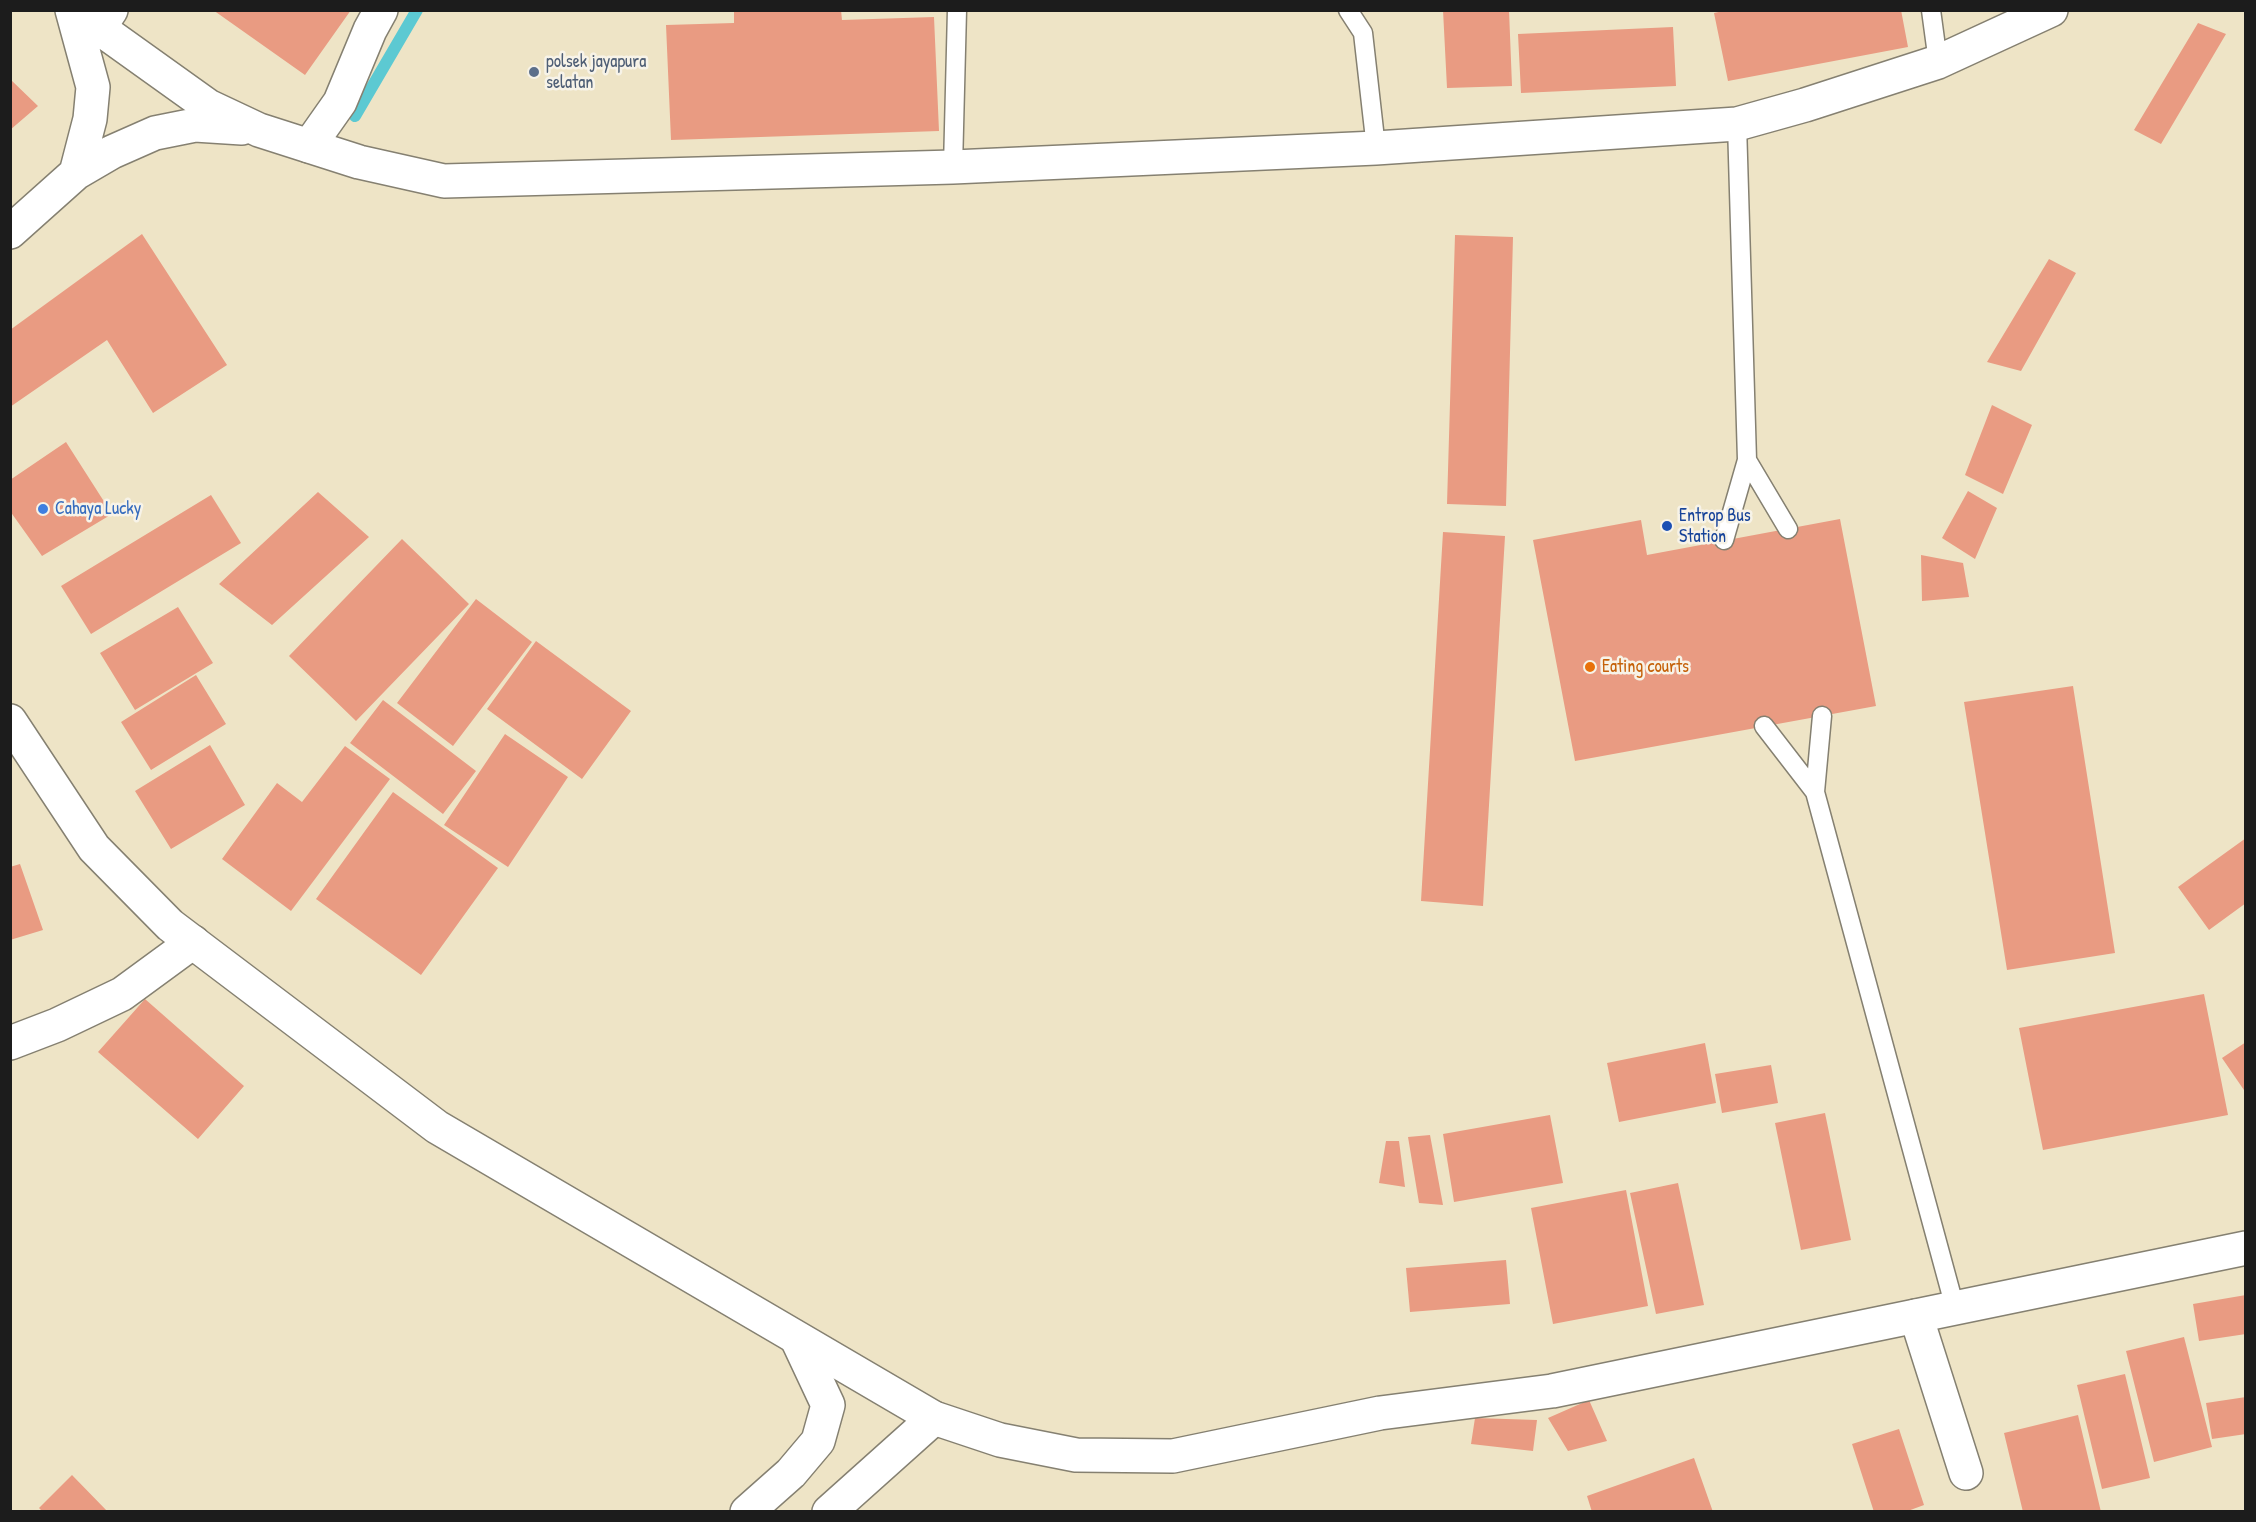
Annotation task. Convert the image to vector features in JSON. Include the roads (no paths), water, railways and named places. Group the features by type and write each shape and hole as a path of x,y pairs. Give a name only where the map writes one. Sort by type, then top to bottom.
{"main road":[{"path":"309,146 340,102 370,30 381,10"},
{"path":"90,15 208,106 259,130 359,162 444,181 953,167 1376,148 1737,124 1805,105 1938,62 2051,10"},
{"path":"76,173 90,119 93,87 90,15"},
{"path":"10,232 76,173 112,152 155,133 195,125 259,130"},
{"path":"10,721 94,848 170,925 437,1127 933,1418 1000,1440 1076,1455 1173,1456 1380,1413 1552,1391 2246,1248"},
{"path":"10,1043 57,1025 122,994 193,942"},
{"path":"1916,1316 1966,1473"},
{"path":"747,1512 791,1473 818,1441 828,1406 797,1339"},
{"path":"828,1512 933,1418"}],"lane":[{"path":"953,167 957,10"},
{"path":"1347,10 1363,33 1376,148"},
{"path":"1931,10 1938,62"},
{"path":"1724,540 1747,460 1737,124"},
{"path":"1747,460 1788,529"},
{"path":"1822,716 1815,792 1955,1308"},
{"path":"1764,726 1815,792"}],"waterway":[{"path":"355,116 417,10"}],"place":[{"name":"polsek jayapura selatan","path":"534,72"},
{"name":"Cahaya Lucky","path":"43,509"},
{"name":"Entrop Bus Station","path":"1667,526"},
{"name":"Eating courts","path":"1590,667"}]}
